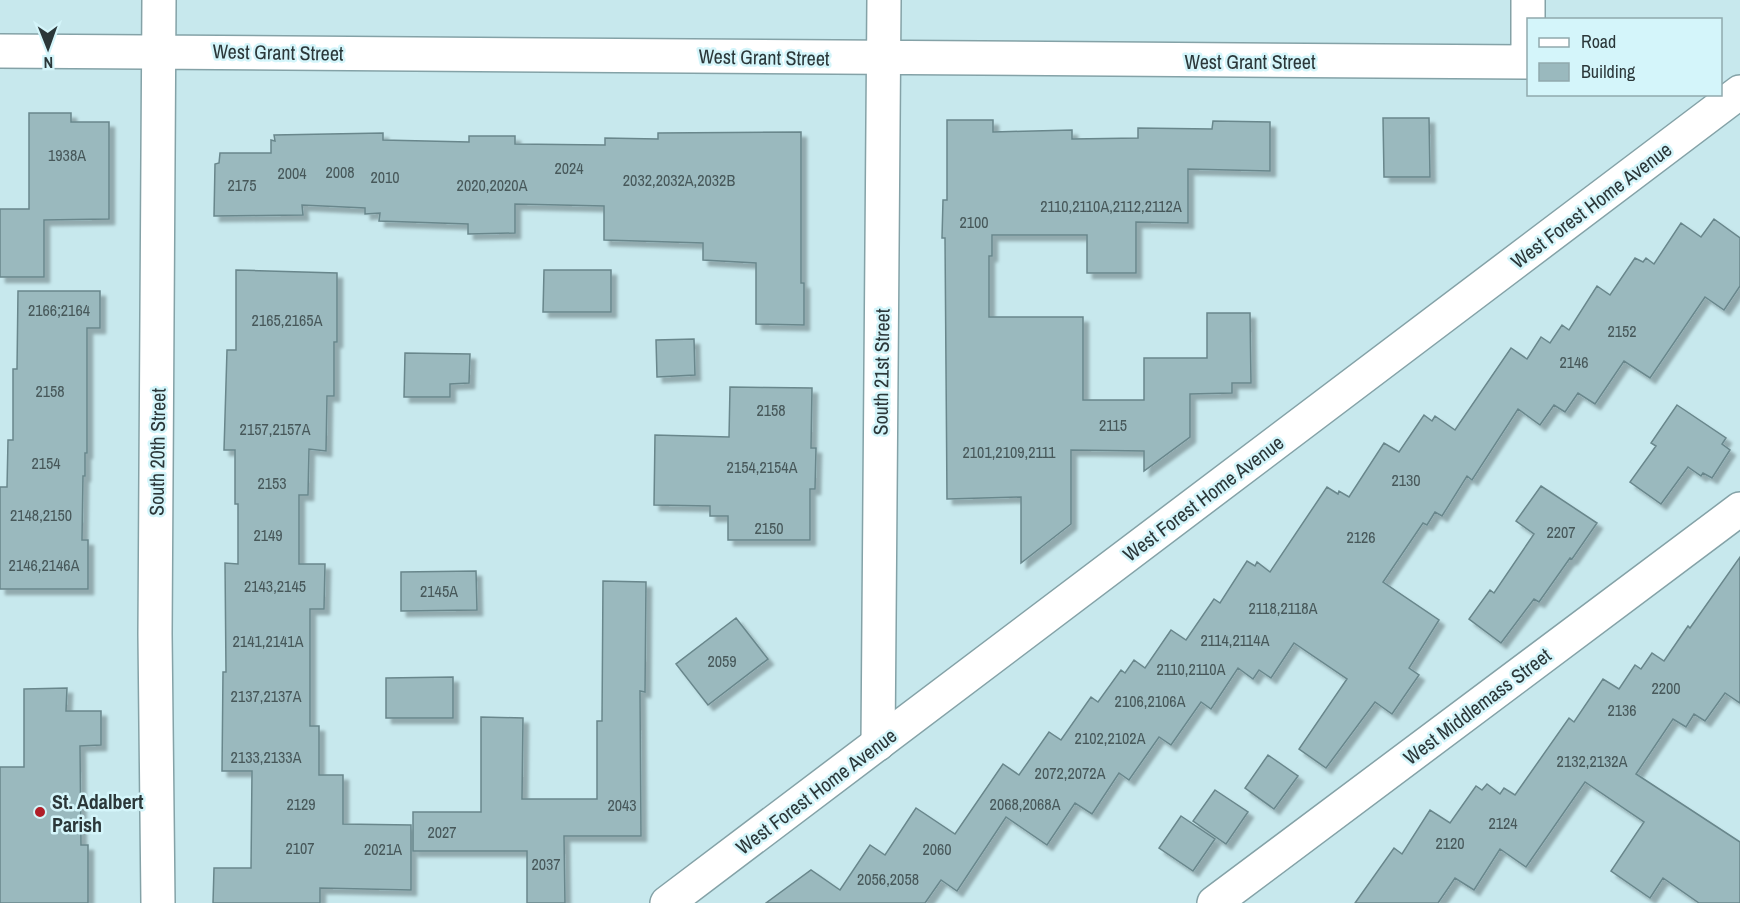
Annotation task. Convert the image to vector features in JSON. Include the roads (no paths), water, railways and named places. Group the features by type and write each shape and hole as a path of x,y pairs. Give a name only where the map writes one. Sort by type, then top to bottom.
{"street":[{"name":"South 20th Street","path":"158,903 155,634 159,0"},
{"name":"South 21st Street","path":"878,744 884,0"},
{"path":"1528,0 1528,18"},
{"name":"West Grant Street","path":"0,51 1527,62"},
{"name":"West Forest Home Avenue","path":"667,903 1722,98"},
{"name":"West Middlemass Street","path":"1214,903 1740,509"}],"place":[{"name":"St. Adalbert Parish","path":"40,812"}]}
